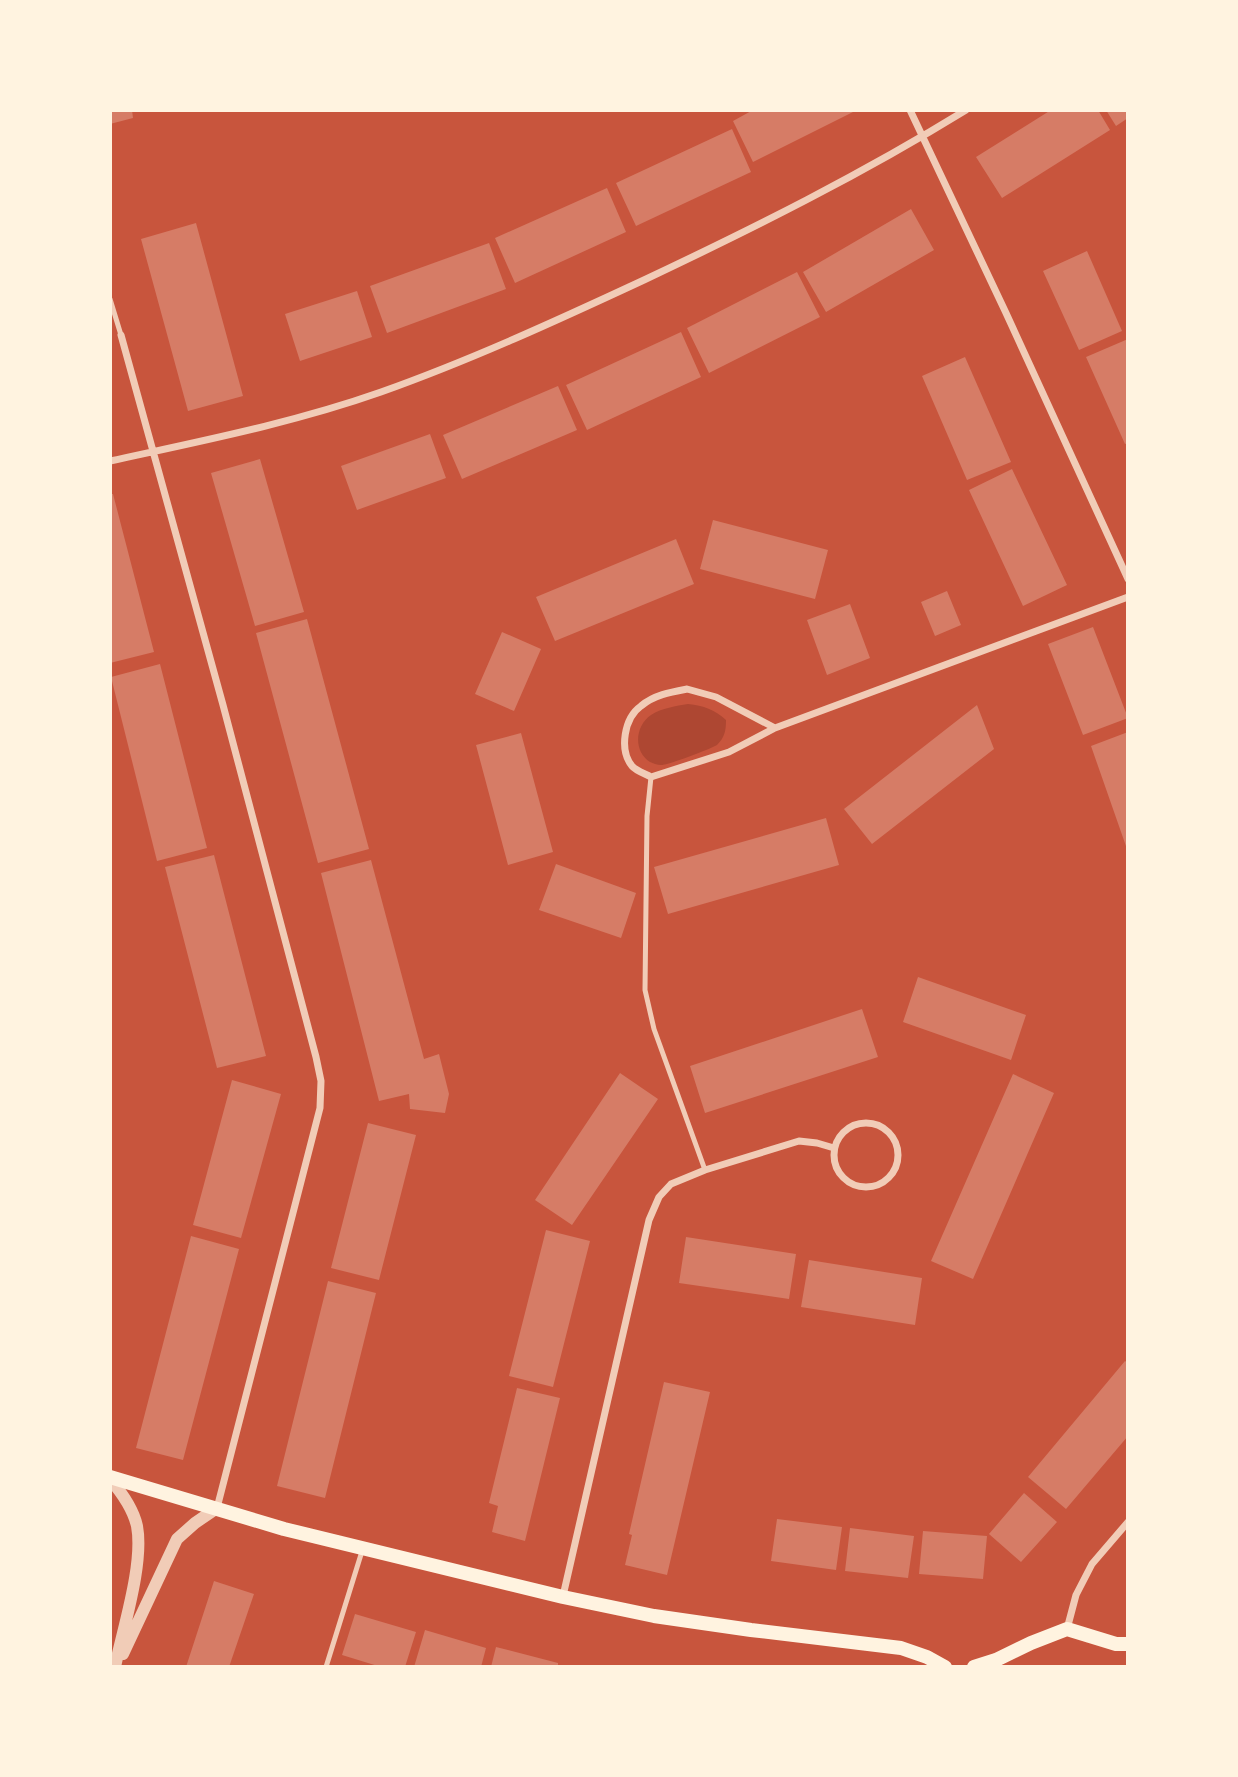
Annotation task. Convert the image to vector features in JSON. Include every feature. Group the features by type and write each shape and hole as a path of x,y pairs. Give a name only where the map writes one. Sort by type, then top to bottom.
{"main road":[{"path":"110,1478 262,1522 562,1597 682,1620 901,1648 945,1667"},
{"path":"974,1667 1068,1629 1116,1644 1128,1644"}],"street":[{"path":"910,110 1128,579"},
{"path":"110,461 299,417 381,392 481,352 573,313 821,193 966,110"},
{"path":"116,1667 177,1539 217,1508 320,1108 321,1082 230,731 121,335"},
{"path":"775,728 716,697 687,690 663,694 639,707 627,726 624,749 633,767 651,777 729,751 775,728 1128,597"},
{"path":"874,1123 891,1134 899,1153 892,1174 874,1186 863,1187 853,1185 843,1178 833,1158 834,1147 838,1138 853,1125 874,1123"},
{"path":"562,1597 649,1220 659,1197 671,1184 705,1170 799,1141 834,1147"},
{"path":"110,1478 127,1499 137,1526 138,1551 136,1573 116,1667"},
{"path":"1068,1629 1076,1595 1092,1564 1128,1522"}],"lane":[{"path":"110,299 121,335"},
{"path":"651,777 647,816 645,990 654,1029 705,1170"},
{"path":"326,1667 363,1548"}],"shaded area":[{"path":"688,704 708,709 726,720 722,739 714,747 671,763 661,765 650,762 641,752 639,745 642,725 655,713"}],"building":[{"path":"110,110 132,110 133,118 110,124"},
{"path":"753,110 857,110 753,162 733,121"},
{"path":"1051,110 1098,110 1110,130 1002,198 976,157"},
{"path":"1106,110 1128,110 1128,118 1116,126"},
{"path":"732,129 751,172 636,226 616,183"},
{"path":"607,188 626,232 515,283 495,238"},
{"path":"911,209 934,250 826,312 803,272"},
{"path":"196,223 243,396 188,411 141,239"},
{"path":"489,243 506,289 387,333 370,286"},
{"path":"1087,251 1122,331 1079,350 1043,271"},
{"path":"797,272 820,317 709,373 687,328"},
{"path":"357,291 372,337 300,361 285,314"},
{"path":"681,332 701,377 587,430 566,385"},
{"path":"1128,339 1128,443 1125,444 1086,357"},
{"path":"965,357 1011,462 967,480 922,376"},
{"path":"558,386 577,430 462,479 443,435"},
{"path":"430,434 446,478 357,510 341,466"},
{"path":"260,459 304,612 255,626 211,473"},
{"path":"1012,469 1067,585 1023,606 969,490"},
{"path":"110,494 113,494 154,652 110,663"},
{"path":"713,520 828,550 815,599 700,569"},
{"path":"676,539 694,584 555,641 536,597"},
{"path":"947,591 961,625 935,636 921,602"},
{"path":"850,604 870,658 827,675 807,620"},
{"path":"307,619 369,849 318,863 256,633"},
{"path":"1093,627 1128,718 1083,735 1048,644"},
{"path":"502,632 541,649 514,711 475,694"},
{"path":"160,664 207,848 157,861 111,677"},
{"path":"977,705 994,749 872,844 844,809"},
{"path":"1128,732 1128,849 1127,849 1091,746"},
{"path":"521,733 553,852 508,865 476,745"},
{"path":"826,818 839,865 668,914 654,867"},
{"path":"214,855 266,1056 217,1068 165,867"},
{"path":"371,860 424,1059 439,1054 449,1094 445,1113 410,1109 409,1094 379,1101 321,873"},
{"path":"556,864 636,893 621,938 539,910"},
{"path":"918,977 1026,1015 1011,1060 903,1022"},
{"path":"862,1009 878,1057 705,1113 690,1066"},
{"path":"620,1073 658,1099 572,1225 535,1200"},
{"path":"1013,1074 1054,1093 973,1279 931,1261"},
{"path":"232,1080 281,1094 241,1238 193,1225"},
{"path":"368,1123 416,1135 379,1280 331,1268"},
{"path":"546,1230 590,1241 553,1387 509,1376"},
{"path":"191,1236 239,1249 183,1460 136,1448"},
{"path":"686,1237 796,1254 789,1299 679,1283"},
{"path":"809,1260 922,1278 915,1325 801,1307"},
{"path":"328,1281 376,1293 325,1498 277,1486"},
{"path":"1125,1361 1128,1363 1128,1436 1066,1509 1028,1477"},
{"path":"664,1382 710,1392 667,1575 625,1565 632,1535 629,1534"},
{"path":"517,1388 560,1398 525,1541 492,1532 498,1506 489,1503"},
{"path":"1024,1493 1057,1522 1021,1562 989,1534"},
{"path":"777,1519 842,1527 836,1570 771,1561"},
{"path":"850,1528 914,1536 908,1578 845,1571"},
{"path":"923,1531 987,1536 983,1579 919,1574"},
{"path":"214,1581 254,1594 229,1667 186,1667"},
{"path":"355,1614 416,1632 405,1667 381,1667 342,1655"},
{"path":"425,1630 486,1648 481,1667 414,1667"},
{"path":"496,1647 558,1663 558,1667 491,1667"}]}
